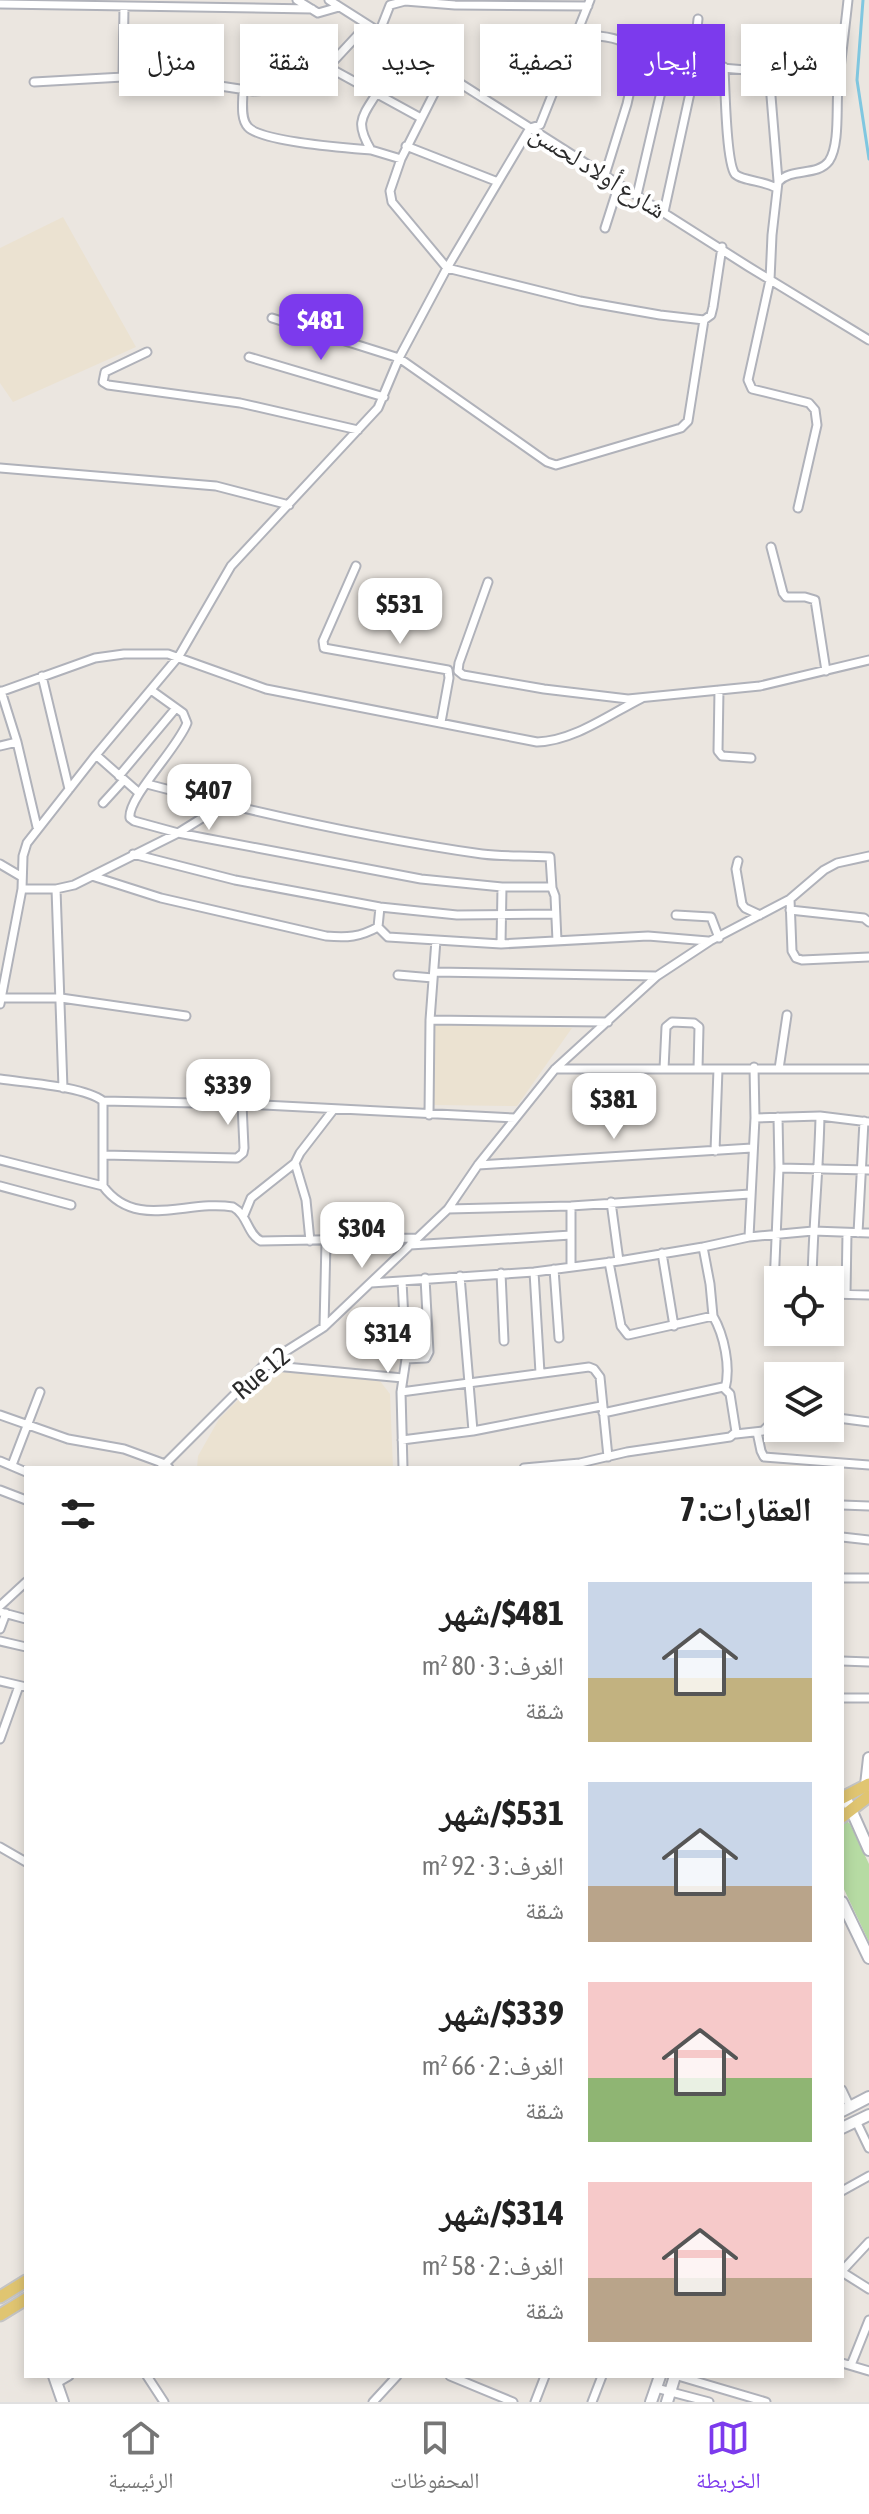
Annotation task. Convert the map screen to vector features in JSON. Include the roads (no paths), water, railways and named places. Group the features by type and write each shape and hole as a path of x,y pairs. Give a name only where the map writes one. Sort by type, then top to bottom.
{"main road":[{"path":"844,1797 868,1789"},
{"path":"847,1814 868,1789"},
{"path":"0,2297 24,2283"},
{"path":"0,2315 24,2300"}],"street":[{"path":"297,0 322,13 339,7"},
{"name":"شارع أولاد لحسن","path":"329,0 365,24"},
{"path":"845,24 848,0"},
{"path":"383,24 390,5 405,1 455,5 589,3 580,24"},
{"path":"0,4 312,9"},
{"path":"124,6 124,24"},
{"path":"698,19 698,24"},
{"path":"338,56 354,39"},
{"path":"34,82 119,77"},
{"name":"شارع أولاد لحسن","path":"464,87 869,340"},
{"path":"725,92 733,169 740,177 777,185"},
{"path":"243,96 243,118 247,126 261,135 371,150 401,159"},
{"path":"371,150 360,125 375,96"},
{"path":"382,96 421,118"},
{"path":"432,96 406,146 390,191 392,202 447,268 580,301 688,320 704,320 711,315 713,307 722,247"},
{"path":"186,1016 61,998 1,1001 4,955 22,889 23,856 37,827 179,656 231,566 378,408 399,358 447,268 530,128 540,125 551,96"},
{"path":"605,175 629,96"},
{"path":"637,195 659,96"},
{"path":"664,212 689,96"},
{"path":"771,96 777,185 770,280 748,384 756,391 809,403 815,410 817,425 798,508"},
{"path":"777,185 786,175 813,170 829,160 836,135 838,96"},
{"path":"406,146 498,182"},
{"path":"605,228 619,184"},
{"path":"272,318 399,358 547,462 556,465 681,428 688,421 704,320"},
{"path":"147,352 105,372 103,382 240,403 358,430"},
{"path":"249,357 384,397"},
{"path":"0,468 216,486 289,505"},
{"path":"771,547 786,597 815,600 826,671"},
{"path":"356,566 323,641 324,648 448,670 441,722"},
{"path":"488,582 459,663 461,674 617,699 760,686 869,660"},
{"path":"37,827 17,742 1,691 95,658 124,654 179,656 266,689 537,742 552,742 642,698"},
{"path":"42,676 69,789"},
{"path":"151,690 185,716 185,728 147,784 138,792 128,813 132,820 178,833 421,879 502,887 552,888"},
{"path":"719,690 718,751 729,758 751,758"},
{"path":"103,803 176,708"},
{"path":"0,746 17,742"},
{"path":"96,755 138,792"},
{"path":"147,784 223,805 382,836 486,854 550,857 557,941"},
{"path":"22,889 56,889 74,885 178,833 223,805"},
{"path":"133,854 235,880 380,907 457,915 554,914"},
{"name":"Rue 12","path":"166,1466 264,1365 324,1327 448,1209 478,1165 555,1069 657,976 715,939 790,899 824,870 837,863 869,856"},
{"path":"738,861 736,869 742,904 760,915"},
{"path":"0,864 22,877"},
{"path":"92,876 161,898 326,936 349,938 378,927"},
{"path":"501,944 502,887"},
{"path":"56,889 63,1088"},
{"path":"790,899 792,951 798,959 869,957"},
{"path":"378,927 380,907"},
{"path":"790,910 864,918 869,922"},
{"path":"378,927 388,937 501,944 648,936 715,939 711,917 676,915"},
{"path":"429,1115 430,1020 436,940"},
{"path":"398,975 657,976"},
{"path":"779,1069 787,1015"},
{"path":"430,1020 608,1022"},
{"path":"664,1069 666,1027 672,1022 698,1025 698,1069"},
{"path":"749,1237 755,1118 754,1067"},
{"path":"555,1069 869,1069"},
{"path":"715,1151 718,1069"},
{"path":"0,1079 63,1088 103,1101 242,1104 515,1118"},
{"path":"103,1101 103,1186"},
{"path":"103,1155 237,1158 244,1148 242,1104"},
{"path":"244,1215 251,1198 295,1163 334,1109"},
{"path":"755,1118 820,1116 866,1122 865,1170 858,1233"},
{"path":"812,1266 820,1116"},
{"path":"774,1266 778,1117"},
{"path":"478,1165 752,1148"},
{"path":"0,1160 103,1186 114,1199 134,1210 229,1205 244,1215 254,1236 261,1241 417,1238"},
{"path":"295,1163 306,1200 310,1241"},
{"path":"779,1168 865,1170"},
{"path":"0,1186 71,1205"},
{"path":"448,1209 571,1206 750,1194"},
{"path":"611,1202 619,1261"},
{"path":"571,1206 571,1267"},
{"path":"371,1283 534,1272 619,1261 749,1237 813,1231 869,1233"},
{"path":"847,1233 846,1294 869,1295"},
{"path":"410,1245 571,1235"},
{"path":"324,1327 326,1241"},
{"path":"703,1247 713,1316 727,1363 725,1389"},
{"path":"662,1253 674,1326"},
{"path":"609,1262 625,1334 634,1336 713,1316"},
{"path":"554,1269 559,1338"},
{"path":"534,1272 540,1373"},
{"path":"501,1273 504,1341"},
{"path":"460,1276 473,1431"},
{"path":"406,1359 426,1358 429,1352 425,1278"},
{"path":"402,1281 406,1359 401,1392 403,1466"},
{"path":"264,1365 403,1378"},
{"path":"401,1392 589,1367 600,1377 608,1457"},
{"path":"402,1440 602,1410 715,1388 725,1389 730,1394 736,1434"},
{"path":"12,1465 40,1392"},
{"path":"0,1415 68,1439 124,1449 163,1466"},
{"path":"844,1419 869,1422"},
{"path":"546,1466 580,1463 764,1430"},
{"path":"757,1432 764,1457 869,1465"},
{"path":"0,1461 24,1471"},
{"path":"0,1490 24,1499"},
{"path":"844,1505 869,1506"},
{"path":"844,1537 869,1540"},
{"path":"844,1578 869,1578"},
{"path":"0,1629 2,1610 24,1584"},
{"path":"2,1610 24,1618"},
{"path":"0,1641 24,1647"},
{"path":"844,1661 869,1662"},
{"path":"0,1681 23,1686 0,1739"},
{"path":"844,1698 869,1698"},
{"path":"868,1789 869,1758"},
{"path":"847,1814 869,1850"},
{"path":"0,1847 24,1861"},
{"path":"844,1907 869,1958"},
{"path":"846,2109 869,2097"},
{"path":"844,2127 869,2115"},
{"path":"856,2121 869,2148"},
{"path":"844,2190 869,2176"},
{"path":"844,2270 869,2242"},
{"path":"844,2273 869,2289"},
{"path":"869,2320 846,2364 869,2371"},
{"path":"148,2378 164,2402"},
{"path":"373,2402 395,2378"},
{"path":"455,2378 513,2402"},
{"path":"535,2402 544,2378"},
{"path":"592,2402 601,2378"},
{"path":"651,2402 659,2378"},
{"path":"669,2397 675,2378"},
{"path":"683,2378 766,2402"},
{"path":"55,2380 63,2402"},
{"path":"656,2388 669,2397 709,2402"}],"waterway":[{"path":"863,0 857,80 869,159"}]}
